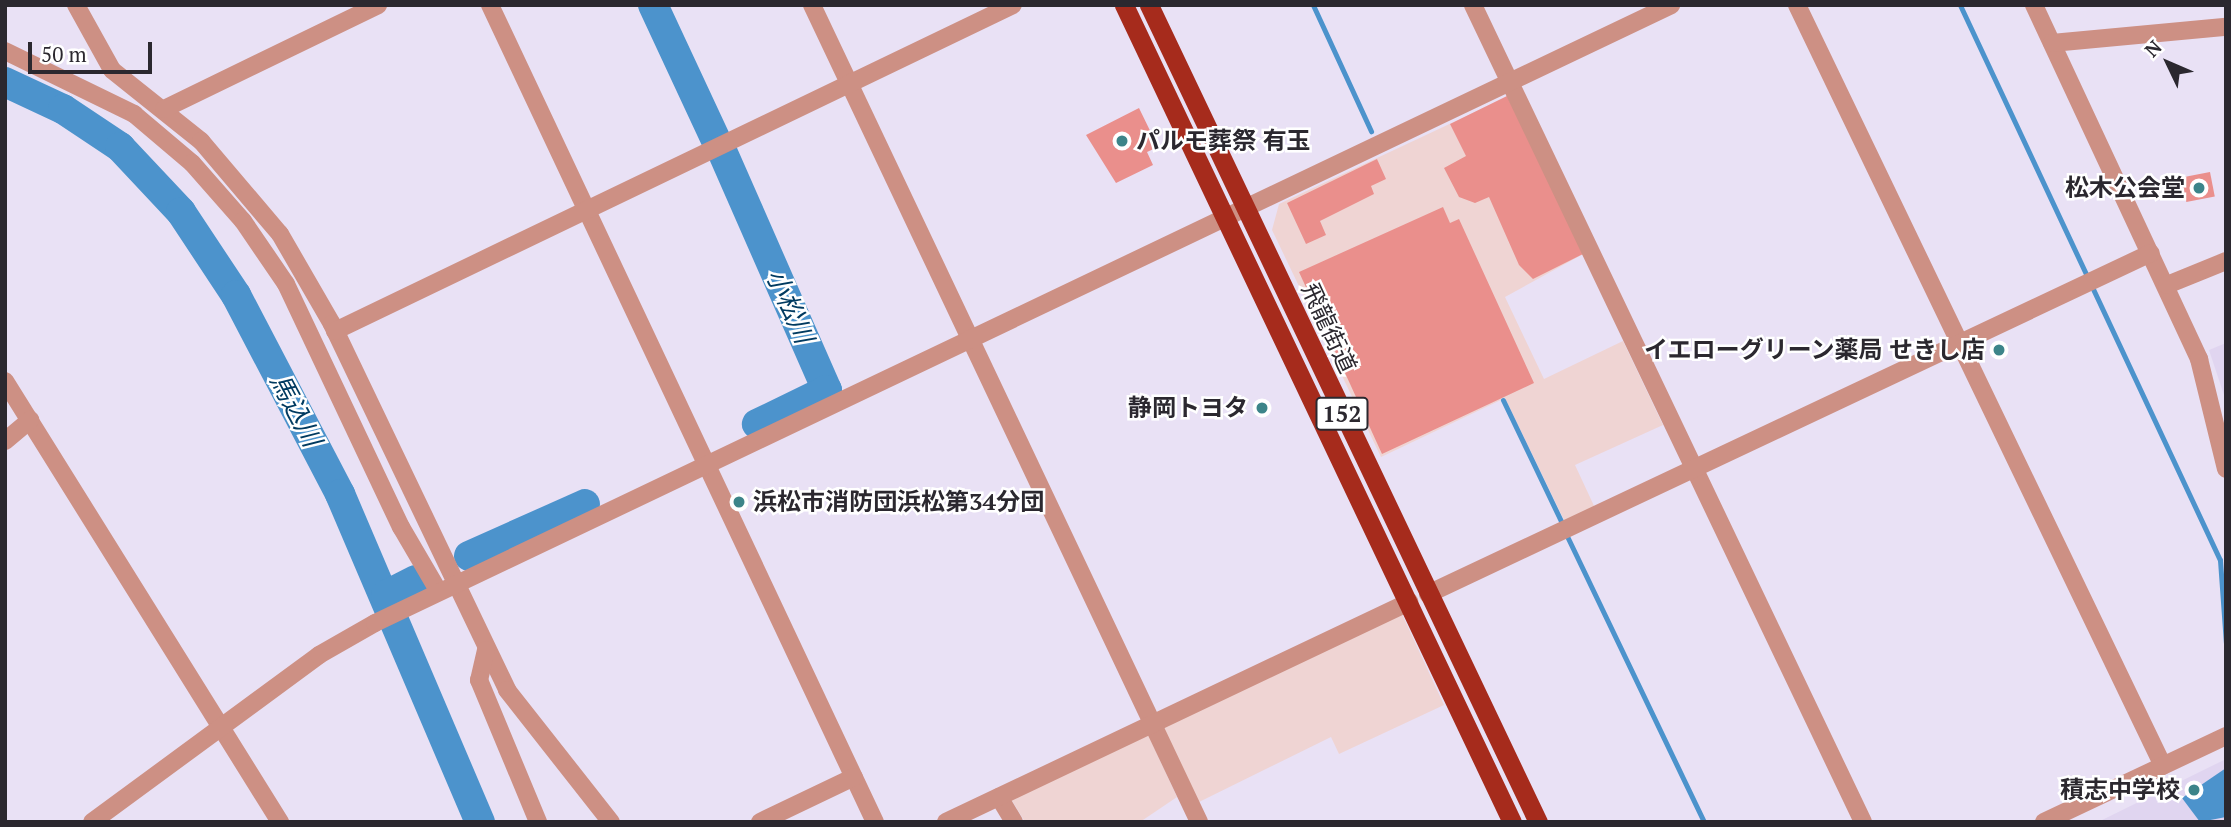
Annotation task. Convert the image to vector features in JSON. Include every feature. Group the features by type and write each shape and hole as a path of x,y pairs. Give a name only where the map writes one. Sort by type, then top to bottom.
{"highway":[{"name":"飛龍街道","path":"1124,5 1512,822"},
{"name":"飛龍街道","path":"1149,5 1538,822"}],"street":[{"path":"76,5 112,70 201,141 280,234 335,331 447,589"},
{"path":"164,109 378,5"},
{"path":"490,5 875,822"},
{"path":"812,5 1199,822"},
{"path":"335,331 1013,5"},
{"path":"1472,5 1863,822"},
{"path":"92,822 319,655 447,589 1671,5"},
{"path":"1797,5 2163,766"},
{"path":"2034,5 2167,285 2215,407 2226,469"},
{"path":"2052,43 2226,27"},
{"path":"5,51 134,114 192,163 243,221 286,284 401,527 447,589 486,650 507,690 611,822"},
{"path":"1428,594 2089,279 2151,253"},
{"path":"2167,285 2226,261"},
{"path":"5,381 279,822"},
{"path":"5,440 30,420"},
{"path":"946,822 1409,602"},
{"path":"486,650 479,680 538,822"},
{"path":"2044,822 2226,736"},
{"path":"760,822 855,777"},
{"path":"999,797 1014,822"}],"shaded area":[{"path":"1507,97 1585,253 1505,297 1544,379 1623,341 1663,425 1575,465 1595,508 1565,522 1505,398 1381,457 1272,230 1279,204"},
{"path":"2226,343 2226,401 2209,350"},
{"path":"1401,612 1444,705 1339,754 1331,737 1197,803 1160,727"},
{"path":"1147,732 1177,797 1140,822 1025,822 1011,799"},
{"name":"積志中学校","path":"2226,759 2226,822 2098,822"}],"water":[{"path":"2226,768 2226,817 2200,822 2182,798"}],"building":[{"path":"1507,96 1585,253 1533,279 1519,265 1489,197 1475,203 1459,197 1444,168 1466,156 1450,124"},
{"name":"パルモ葬祭 有玉","path":"1139,108 1158,147 1147,152 1153,165 1116,183 1086,135"},
{"path":"1377,159 1386,179 1371,186 1374,194 1320,221 1326,235 1306,244 1287,203"},
{"name":"松木公会堂","path":"2210,172 2215,197 2186,202 2182,178"},
{"path":"1443,207 1450,223 1459,219 1534,383 1382,454 1299,272"}],"waterway":[{"name":"小松川","path":"653,5 716,140"},
{"path":"1313,5 1371,131"},
{"path":"1960,5 2220,560 2226,643"},
{"name":"馬込川","path":"5,82 63,109 120,147 181,212 236,295 340,494 480,822"},
{"name":"小松川","path":"722,151 827,390 757,424"},
{"path":"1503,400 1562,523"},
{"name":"小松川","path":"469,556 585,504"},
{"path":"1566,534 1704,822"},
{"name":"小松川","path":"386,595 415,580"}],"place":[{"name":"パルモ葬祭 有玉","path":"1122,141"},
{"name":"松木公会堂","path":"2199,188"},
{"name":"イエローグリーン薬局 せきし店","path":"1999,350"},
{"name":"静岡トヨタ","path":"1262,408"},
{"name":"浜松市消防団浜松第34分団","path":"739,502"},
{"name":"積志中学校","path":"2194,790"}]}
